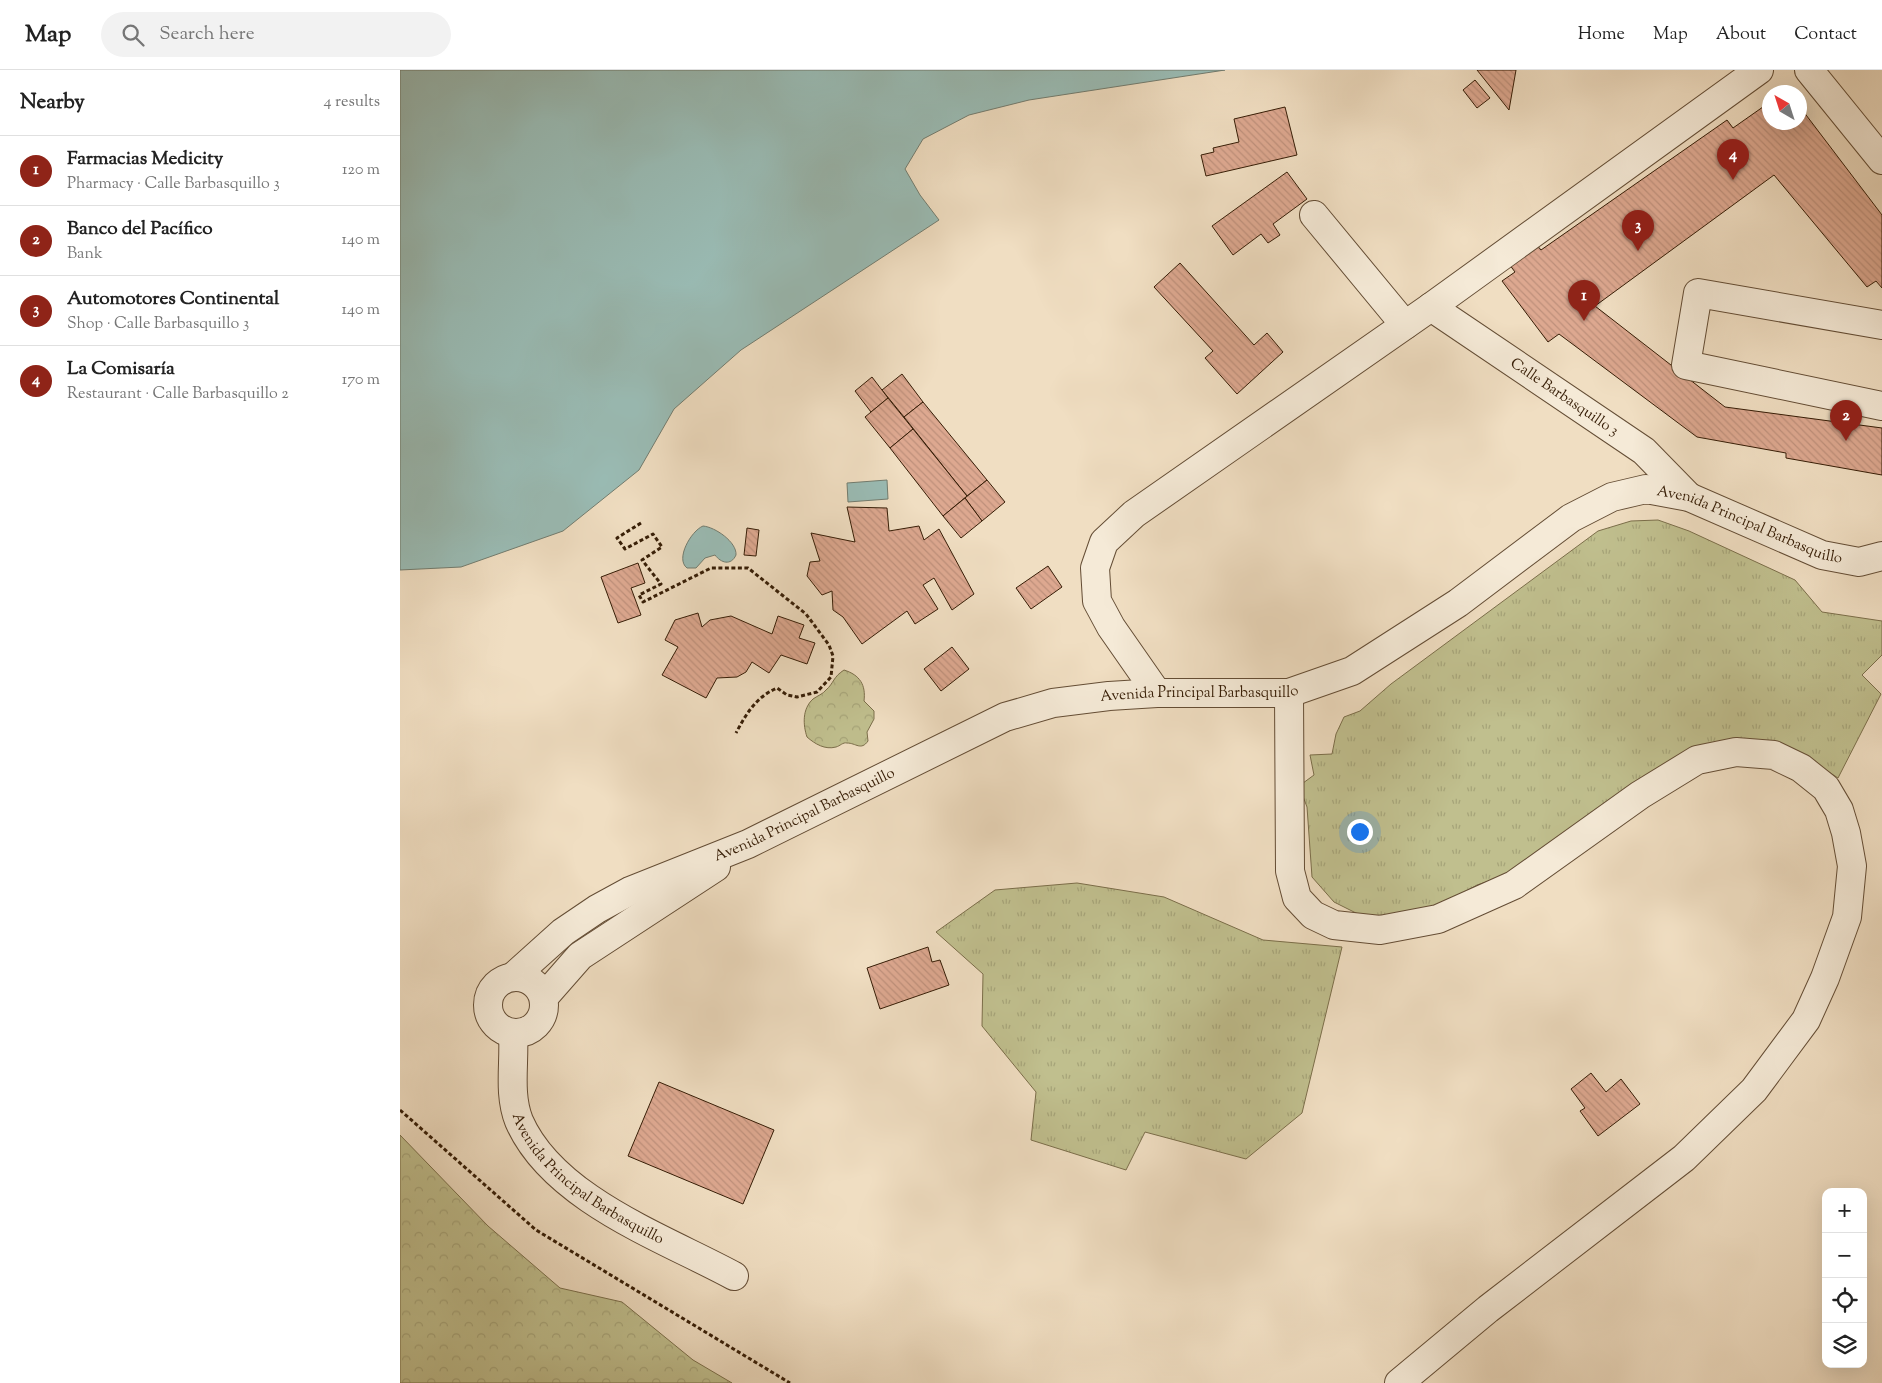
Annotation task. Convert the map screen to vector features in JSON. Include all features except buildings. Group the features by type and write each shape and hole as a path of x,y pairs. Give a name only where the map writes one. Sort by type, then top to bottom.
{"street":[{"path":"1157,693 1111,627 1097,601 1095,568 1104,542 1134,514 1431,307 1759,70"},
{"path":"1809,70 1882,160"},
{"path":"1314,215 1405,325"},
{"path":"1882,325 1698,293 1686,365 1882,406"},
{"name":"Calle Barbasquillo 3","path":"1431,307 1644,451 1689,497"},
{"name":"Avenida Principal Barbasquillo","path":"514,976 563,932 577,922 638,888 748,844 1005,717 1053,703 1157,693 1289,693 1352,671 1458,603 1571,518 1612,496 1646,489 1689,497 1822,555 1859,562 1882,556"},
{"path":"1289,693 1290,871 1297,898 1314,915 1334,925 1380,930 1438,920 1514,885 1640,795 1696,760 1736,752 1774,755 1801,768 1826,788 1839,810 1846,833 1852,866 1848,918 1825,978 1806,1020 1754,1090 1684,1158 1488,1310 1399,1383"},
{"path":"544,997 580,956 691,884 748,844"},
{"path":"577,922 594,947"},
{"path":"514,976 533,981 544,997 545,1006 538,1024 522,1033 504,1032 491,1019 488,1001 497,984 514,976"},
{"name":"Avenida Principal Barbasquillo","path":"513,1034 512,1090 519,1120 535,1148 565,1180 605,1209 734,1276"}],"path":[{"path":"641,523 617,538 625,549 653,534 662,548 642,560 661,584 639,595 643,602 711,568 748,568 806,614 830,645 834,667 825,685 807,696 787,695 777,688 765,693 747,712 736,733"},
{"path":"400,1110 536,1230 790,1383"}],"green space":[{"path":"1658,520 1689,531 1795,580 1822,612 1882,621 1882,655 1862,675 1881,694 1838,778 1806,757 1729,740 1510,874 1477,885 1438,907 1390,919 1358,914 1334,902 1312,877 1307,807 1299,786 1314,775 1310,755 1332,754 1336,734 1344,717 1360,711 1391,684 1598,531 1631,521"},
{"path":"844,670 850,672 861,681 864,690 864,701 874,711 874,719 867,732 868,741 863,746 846,743 832,748 824,747 807,737 804,722 805,712 809,703 825,691"},
{"path":"1077,883 1164,897 1263,940 1342,947 1302,1113 1246,1159 1145,1132 1126,1170 1031,1140 1036,1092 982,1026 983,974 936,932 995,890"},
{"path":"400,1135 488,1226 560,1288 622,1302 693,1360 732,1383 400,1383"}],"water":[{"path":"400,70 1225,70 1029,100 969,115 923,139 905,169 920,195 939,220 741,350 674,409 639,470 563,531 461,567 400,570"},
{"path":"887,480 888,499 848,502 847,483"},
{"path":"703,526 719,532 729,540 733,545 736,555 731,561 726,562 720,560 715,555 705,558 696,568 687,568 683,558 686,546 694,533"}],"place":[{"name":"La Comisaría","path":"1733,180"},
{"name":"Automotores Continental","path":"1638,251"},
{"name":"Farmacias Medicity","path":"1584,321"},
{"name":"Banco del Pacífico","path":"1846,441"}]}
